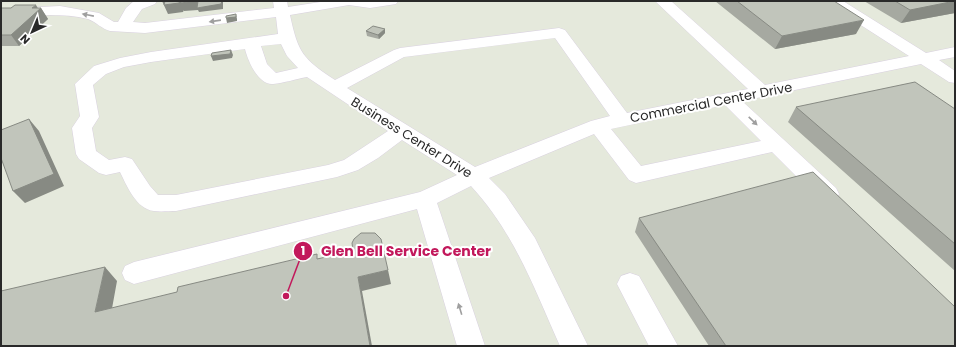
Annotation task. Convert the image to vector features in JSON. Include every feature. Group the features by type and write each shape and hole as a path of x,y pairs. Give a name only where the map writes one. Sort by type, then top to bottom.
{"street":[{"path":"130,27 125,24 133,8 136,5 150,1"},
{"path":"1,13 60,10 94,16 110,26 145,28 176,26 281,6 314,8 349,1 370,4 391,1"},
{"path":"662,1 762,92"},
{"path":"833,1 955,78"},
{"name":"Business Center Drive","path":"281,6 287,38 295,56 310,71 401,131 474,176 497,200 527,245 574,346"},
{"path":"334,88 400,53 559,33 622,120"},
{"path":"287,38 120,62 100,70 84,84 90,117 82,128 86,154 106,168 125,164 142,192 153,203 176,203 300,179 351,165 371,153 401,131"},
{"path":"252,43 254,58 261,70 272,80 310,71"},
{"name":"Commercial Center Drive","path":"134,273 425,199 474,176 598,125 955,52"},
{"path":"729,99 843,208"},
{"path":"598,125 636,175 776,144"},
{"path":"425,199 472,346"},
{"path":"630,284 664,346"}],"building":[{"path":"165,1 180,1 179,3 164,5"},
{"path":"181,1 195,1 181,3"},
{"path":"198,1 222,1 221,4 197,8"},
{"path":"737,1 834,1 864,20 782,36"},
{"path":"895,1 955,1 910,10"},
{"path":"15,5 36,5 32,8 41,8 11,35 1,35 1,8 11,8"},
{"path":"236,14 236,17 226,18 226,16"},
{"path":"373,26 385,29 378,35 366,31"},
{"path":"231,50 230,54 211,56 212,53"},
{"path":"915,82 955,109 955,244 796,107"},
{"path":"29,119 54,174 13,191 1,158 1,130"},
{"path":"813,172 955,307 955,346 726,346 639,218"},
{"path":"361,233 375,233 381,239 388,270 358,277 370,346 1,346 1,291 105,267 95,312 177,292 178,287 317,254 317,259 353,251 352,243"}],"place":[{"name":"Glen Bell Service Center","path":"286,296"}]}
